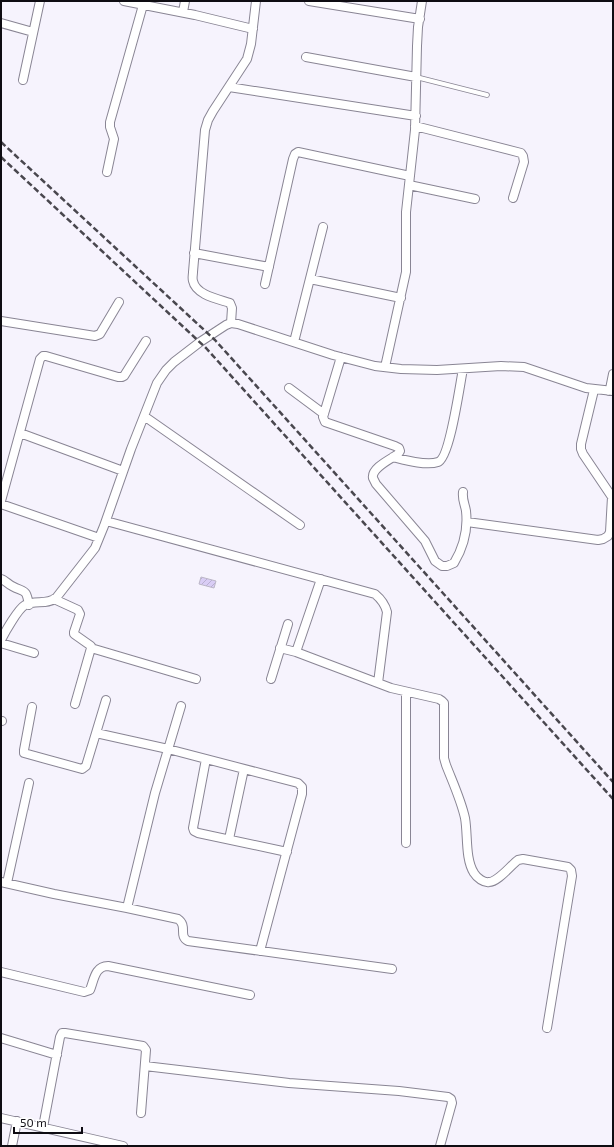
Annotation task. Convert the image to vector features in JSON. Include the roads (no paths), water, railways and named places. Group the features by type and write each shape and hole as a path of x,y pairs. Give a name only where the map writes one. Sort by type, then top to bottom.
{"street":[{"path":"23,80 40,1"},
{"path":"124,1 183,12 253,29"},
{"path":"183,12 185,1"},
{"path":"231,324 232,308 230,303 202,293 196,289 193,282 192,272 205,130 211,116 247,59 250,50 256,1"},
{"path":"309,1 420,19"},
{"path":"385,367 406,272 406,226 416,116 417,46 422,1"},
{"path":"107,172 114,139 110,122 143,5"},
{"path":"1,23 33,32"},
{"path":"306,57 416,77"},
{"path":"229,87 416,116"},
{"path":"415,126 521,153 524,162 513,198"},
{"path":"265,284 295,154 298,152 410,176"},
{"path":"409,185 475,198"},
{"path":"294,342 323,227"},
{"path":"194,252 269,267"},
{"path":"310,279 401,298"},
{"path":"1,321 95,336 100,334 119,302"},
{"path":"1,640 19,610 29,604 46,602 54,599 92,552 106,521 123,471 157,383 174,362 200,342 226,325 238,324 246,326 341,357 375,366 402,370 463,369 501,366 524,367 586,388 610,391 613,374"},
{"path":"99,538 1,502 40,359 43,356 46,356 122,378 146,341"},
{"path":"341,357 323,420 399,448 400,451 377,468 373,478 376,484 424,541 435,561 442,566 447,566 454,563 465,535 467,522 466,510 462,499 463,492"},
{"path":"393,457 414,462 438,463 442,460 451,436 463,369"},
{"path":"289,388 324,414"},
{"path":"467,522 598,540 604,539 608,536 611,527 612,497 581,449 594,390"},
{"path":"144,416 300,525"},
{"path":"20,433 123,471"},
{"path":"106,521 372,592 381,599 386,606 387,612 378,683"},
{"path":"1,578 12,586 24,591 29,604"},
{"path":"296,652 321,579"},
{"path":"54,599 78,610 80,614 74,634 90,645 91,648 196,679"},
{"path":"271,679 288,624"},
{"path":"1,643 34,653"},
{"path":"75,704 91,648"},
{"path":"280,648 296,652 406,692 439,699 444,703 444,758 463,810 469,859 474,873 484,882 495,880 518,860 523,859 568,867 571,870 572,876 547,1028"},
{"path":"406,692 406,843"},
{"path":"32,707 24,750 26,754 84,768 86,766 106,700"},
{"path":"127,908 151,808 181,706"},
{"path":"96,733 168,749 298,783 302,787 302,794 260,951"},
{"path":"206,759 193,828 194,831 287,852"},
{"path":"229,839 244,769"},
{"path":"29,783 4,883 178,918 182,921 183,935 185,940 188,942 392,969"},
{"path":"1,972 84,992 90,990 98,970 104,966 108,966 250,995"},
{"path":"43,1127 62,1033 143,1046 146,1050 141,1113"},
{"path":"1,1038 57,1055"},
{"path":"145,1066 289,1083 399,1091 448,1097 451,1098 452,1104 440,1146"},
{"path":"1,1118 123,1146"},
{"path":"12,1146 17,1122"}],"lane":[{"path":"416,77 487,95"}],"railway":[{"path":"1,142 215,340 613,782"},
{"path":"1,157 206,348 613,799"}]}
